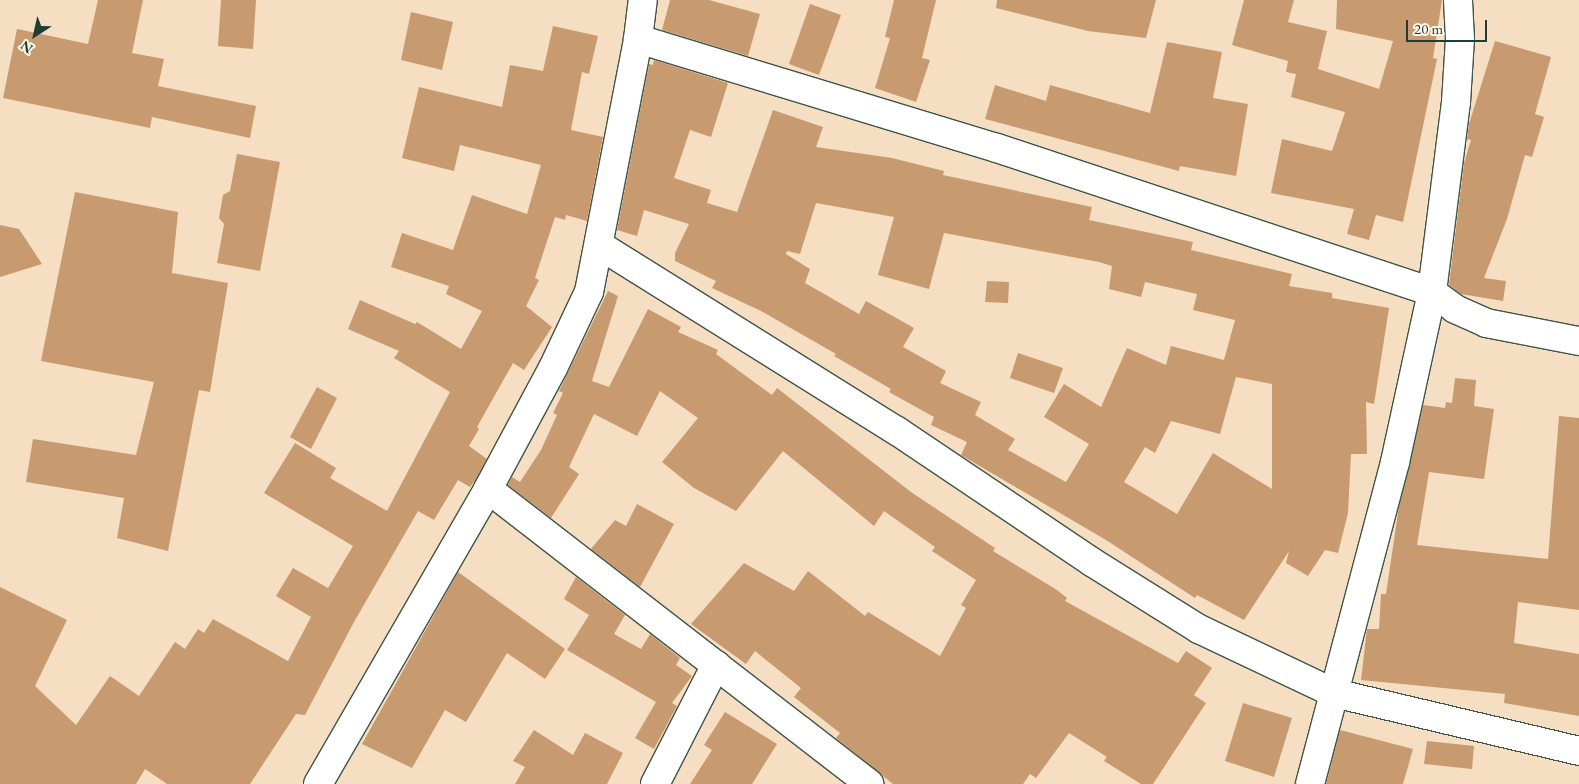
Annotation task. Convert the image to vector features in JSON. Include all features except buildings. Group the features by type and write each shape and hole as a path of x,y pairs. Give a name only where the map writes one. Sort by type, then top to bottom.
{"street":[{"path":"318,784 488,489 553,368 589,292 638,39 643,0"},
{"path":"1310,784 1395,462 1432,292 1456,102 1460,39 1458,0"},
{"path":"638,39 998,148 1432,292 1456,309 1486,323 1579,341"},
{"path":"599,245 896,431 1092,562 1199,629 1334,692 1579,751"},
{"path":"488,489 869,784"},
{"path":"656,784 716,665"}]}
